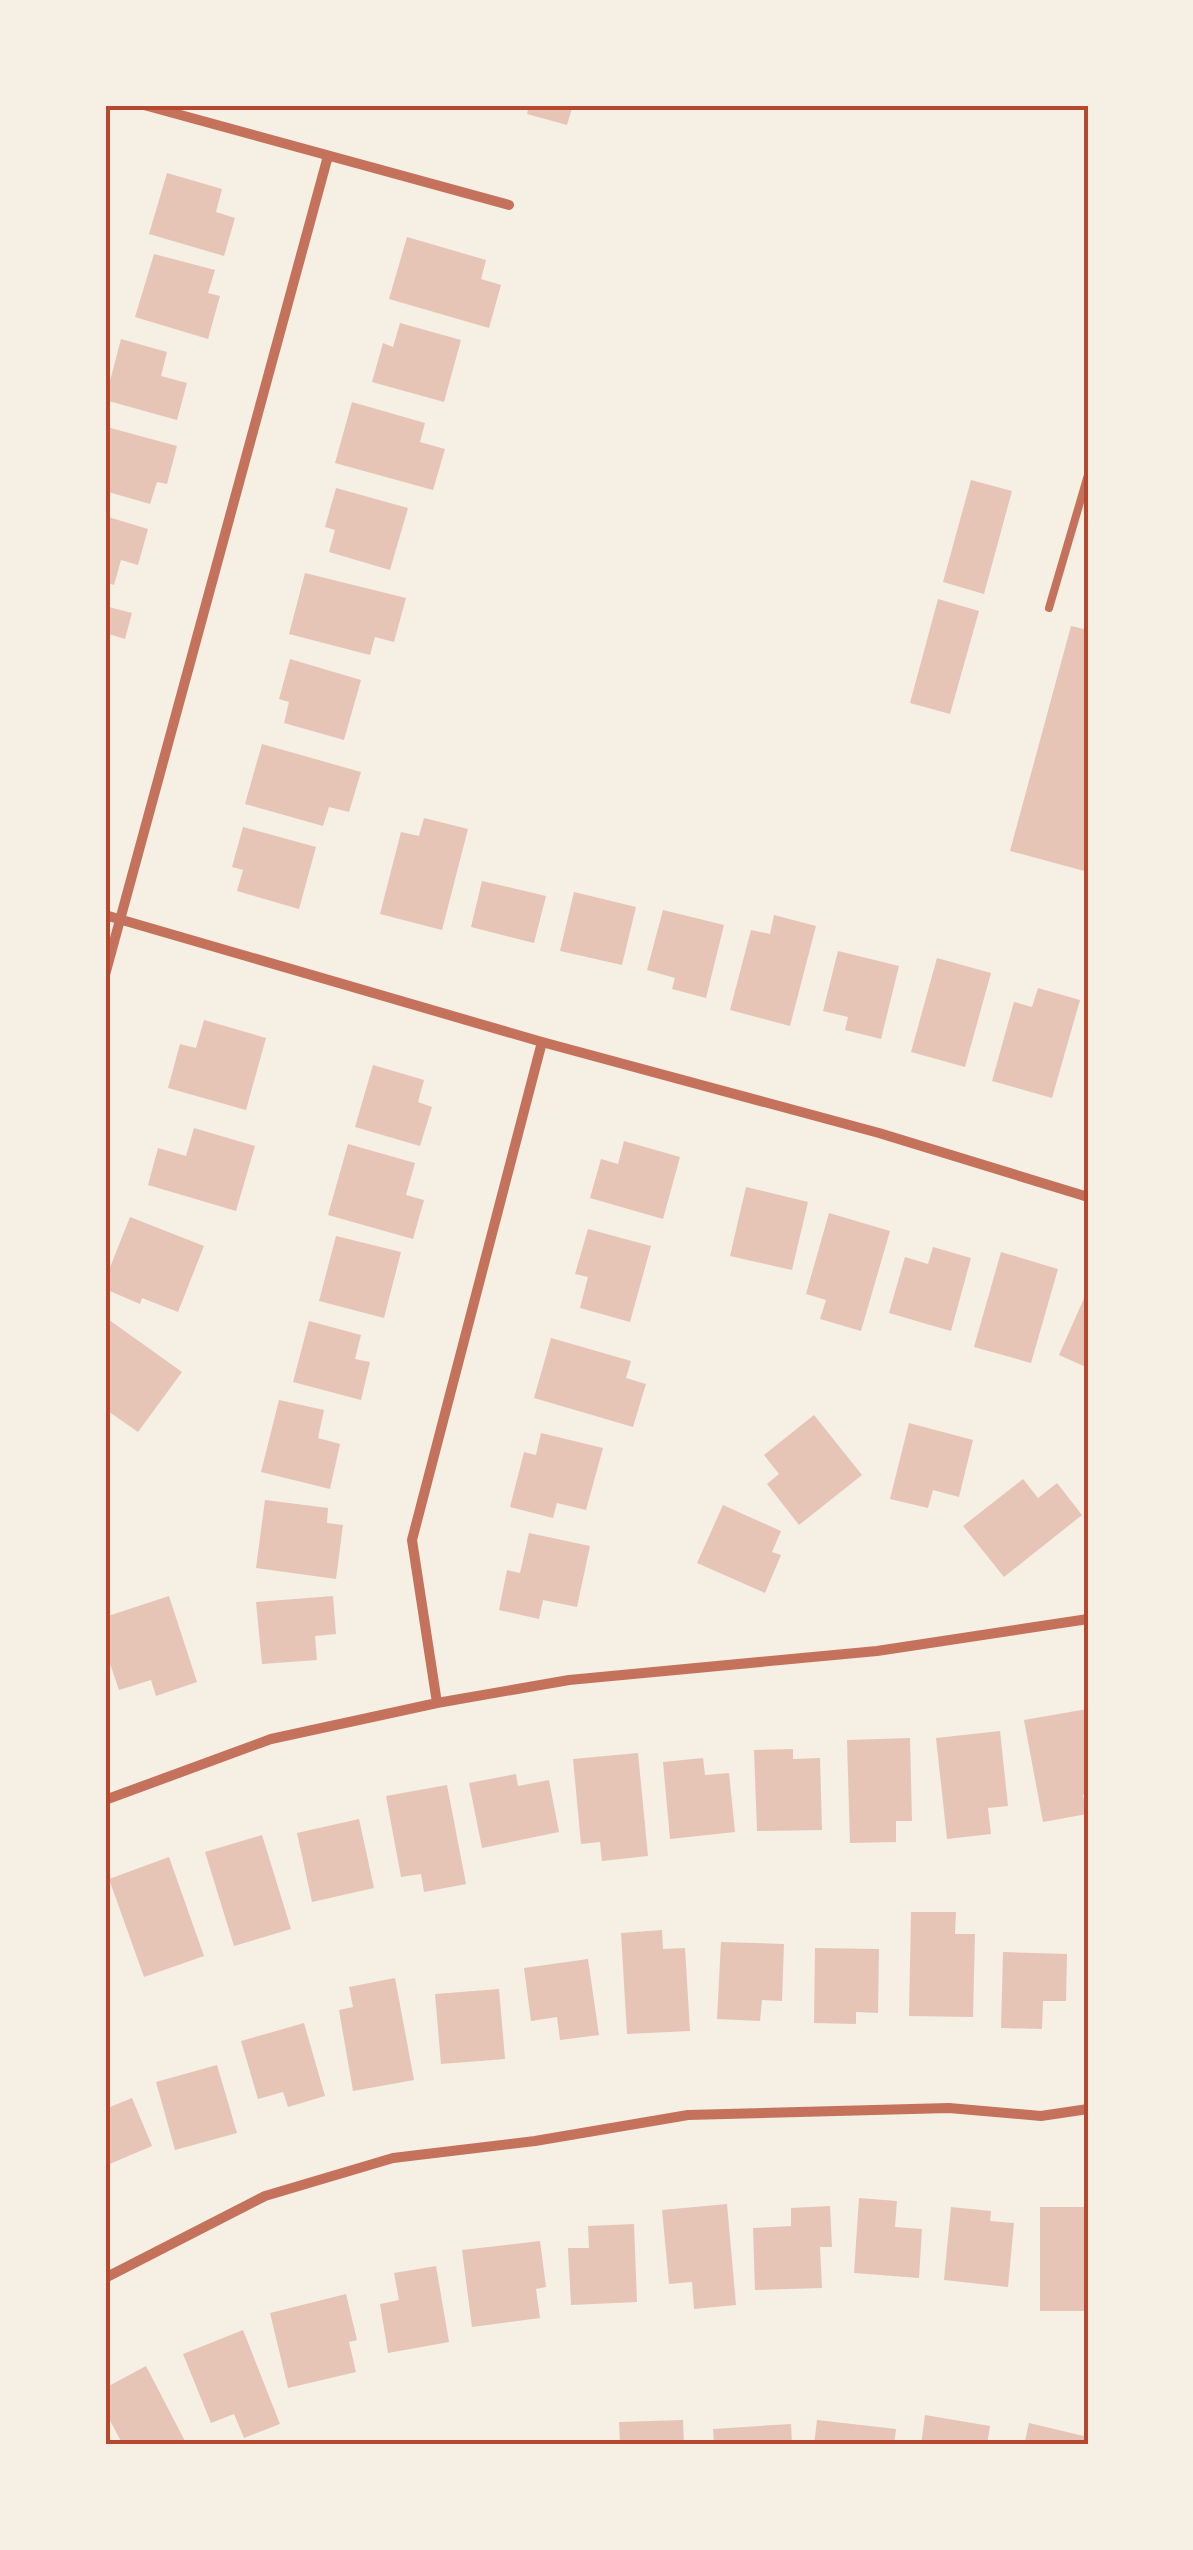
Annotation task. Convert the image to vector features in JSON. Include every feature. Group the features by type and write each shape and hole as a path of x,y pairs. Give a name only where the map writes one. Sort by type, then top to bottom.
{"street":[{"path":"144,105 509,205"},
{"path":"105,975 328,156"},
{"path":"105,915 542,1042 879,1132 1088,1197"},
{"path":"437,1704 412,1540 542,1042"},
{"path":"105,1800 271,1739 437,1704 570,1680 877,1651 1088,1618"},
{"path":"105,2278 264,2196 393,2158 535,2141 688,2115 949,2108 1041,2116 1088,2110"}],"lane":[{"path":"1048,608 1088,475"}],"building":[{"path":"529,105 573,105 567,125 527,114"},
{"path":"167,173 222,189 216,212 235,218 224,256 149,234"},
{"path":"407,237 486,260 481,279 501,285 489,328 389,299"},
{"path":"154,254 215,270 208,293 220,296 208,339 135,317"},
{"path":"400,323 461,340 444,402 372,382 383,343 393,347"},
{"path":"121,339 167,352 161,376 187,383 177,420 105,400"},
{"path":"352,402 425,423 420,442 445,449 433,490 335,463"},
{"path":"107,427 177,446 167,484 157,482 150,504 105,491"},
{"path":"971,480 1012,491 984,594 943,582"},
{"path":"336,488 408,508 390,570 329,552 335,530 325,527"},
{"path":"105,516 148,529 138,565 121,560 114,585 105,582"},
{"path":"305,573 406,598 394,642 375,637 370,655 289,634"},
{"path":"938,599 979,611 950,714 910,703"},
{"path":"105,606 132,613 125,639 109,634 106,646"},
{"path":"1071,626 1088,630 1088,872 1010,851"},
{"path":"290,659 361,680 344,740 284,723 289,702 279,699"},
{"path":"262,744 361,772 349,812 329,807 323,826 245,804"},
{"path":"424,818 468,829 442,930 380,914 401,832 419,836"},
{"path":"243,827 316,847 299,909 237,891 243,870 232,867"},
{"path":"482,881 546,896 534,943 471,927"},
{"path":"574,892 636,907 622,965 560,951"},
{"path":"663,910 724,925 706,998 672,989 675,978 647,970"},
{"path":"774,915 816,926 790,1026 730,1010 751,930 770,934"},
{"path":"838,951 899,966 881,1039 845,1030 848,1017 823,1011"},
{"path":"937,958 991,973 965,1067 911,1052"},
{"path":"1038,988 1080,1000 1052,1098 992,1081 1014,1002 1032,1007"},
{"path":"204,1020 266,1038 246,1110 168,1088 180,1044 196,1048"},
{"path":"373,1065 424,1080 418,1102 432,1107 420,1146 355,1127"},
{"path":"194,1128 255,1146 236,1211 148,1185 158,1148 186,1156"},
{"path":"624,1141 680,1157 663,1219 590,1198 601,1159 618,1164"},
{"path":"348,1144 415,1163 406,1195 424,1200 413,1239 328,1215"},
{"path":"746,1187 808,1202 792,1270 730,1256"},
{"path":"829,1213 890,1231 861,1331 820,1319 826,1300 806,1294"},
{"path":"130,1217 204,1246 178,1312 142,1298 140,1304 105,1289"},
{"path":"588,1229 651,1246 630,1322 580,1308 588,1277 575,1274"},
{"path":"336,1236 401,1252 384,1318 319,1301"},
{"path":"933,1247 971,1258 951,1331 889,1313 905,1257 928,1264"},
{"path":"1001,1252 1058,1269 1031,1363 974,1347"},
{"path":"1085,1296 1088,1297 1088,1368 1059,1355"},
{"path":"105,1317 182,1372 138,1432 105,1409"},
{"path":"309,1321 361,1335 355,1359 370,1362 361,1400 293,1382"},
{"path":"551,1338 631,1361 626,1378 646,1384 633,1427 534,1398"},
{"path":"279,1400 324,1410 318,1438 340,1444 330,1489 261,1472"},
{"path":"814,1415 862,1475 799,1525 767,1484 779,1474 764,1455"},
{"path":"909,1423 973,1440 959,1497 933,1490 928,1508 890,1499"},
{"path":"541,1433 603,1448 586,1510 557,1503 553,1518 510,1507 524,1452 536,1455"},
{"path":"1023,1479 1038,1498 1057,1483 1082,1515 1004,1577 963,1526"},
{"path":"265,1500 328,1508 327,1523 343,1525 336,1579 256,1568"},
{"path":"723,1505 781,1531 772,1552 781,1555 765,1593 697,1563"},
{"path":"529,1533 590,1546 577,1607 543,1600 539,1619 499,1610 507,1570 520,1573"},
{"path":"169,1596 197,1682 156,1696 151,1680 119,1690 105,1649 105,1617"},
{"path":"333,1596 336,1634 315,1636 317,1660 262,1664 256,1602"},
{"path":"1087,1709 1088,1794 1083,1795 1087,1814 1043,1822 1024,1720"},
{"path":"1000,1731 1008,1806 988,1808 991,1834 947,1839 936,1738"},
{"path":"910,1738 912,1821 896,1821 896,1842 850,1843 847,1740"},
{"path":"793,1749 793,1759 820,1758 822,1830 757,1831 754,1750"},
{"path":"638,1753 648,1856 602,1861 600,1842 581,1844 573,1759"},
{"path":"703,1758 705,1775 729,1773 735,1832 670,1839 663,1762"},
{"path":"516,1774 518,1786 549,1780 559,1832 482,1848 469,1783"},
{"path":"447,1785 466,1884 424,1892 421,1874 401,1877 386,1796"},
{"path":"359,1819 374,1888 312,1902 297,1833"},
{"path":"262,1835 291,1929 234,1946 205,1852"},
{"path":"169,1857 204,1956 144,1977 109,1879"},
{"path":"911,1912 956,1912 955,1934 975,1934 973,2017 909,2016"},
{"path":"662,1930 663,1949 685,1948 690,2031 627,2034 621,1933"},
{"path":"721,1942 784,1944 782,2001 762,2000 760,2021 717,2019"},
{"path":"815,1948 879,1949 878,2013 856,2012 856,2024 814,2023"},
{"path":"1003,1952 1067,1954 1066,2001 1043,2001 1042,2029 1001,2028"},
{"path":"588,1959 599,2035 560,2040 557,2017 531,2021 524,1968"},
{"path":"395,1978 414,2080 353,2091 339,2010 353,2007 349,1987"},
{"path":"499,1989 505,2059 441,2064 435,1994"},
{"path":"304,2023 325,2096 288,2107 283,2092 258,2099 241,2041"},
{"path":"217,2065 237,2133 175,2150 156,2082"},
{"path":"132,2098 152,2146 105,2166 105,2109"},
{"path":"859,2198 897,2201 895,2227 922,2229 919,2278 854,2273"},
{"path":"727,2204 736,2305 694,2309 692,2282 669,2284 662,2210"},
{"path":"830,2206 832,2247 820,2247 822,2288 755,2290 753,2228 791,2226 791,2208"},
{"path":"951,2207 991,2211 990,2221 1014,2223 1008,2287 944,2280"},
{"path":"1040,2207 1088,2207 1088,2291 1084,2291 1084,2311 1040,2311"},
{"path":"634,2224 637,2302 571,2305 568,2248 589,2248 588,2226"},
{"path":"540,2241 546,2287 536,2289 540,2318 472,2327 462,2250"},
{"path":"436,2266 449,2342 388,2353 380,2304 399,2300 394,2273"},
{"path":"346,2294 357,2340 349,2342 356,2372 288,2388 270,2313"},
{"path":"243,2330 280,2424 244,2438 234,2414 211,2423 183,2354"},
{"path":"146,2366 187,2445 123,2445 105,2411 105,2388"},
{"path":"925,2415 990,2426 987,2445 921,2445"},
{"path":"683,2420 684,2445 620,2445 619,2422"},
{"path":"817,2420 896,2429 894,2445 814,2445"},
{"path":"1029,2423 1088,2437 1088,2445 1024,2445"},
{"path":"791,2424 792,2445 714,2445 713,2429"}]}
